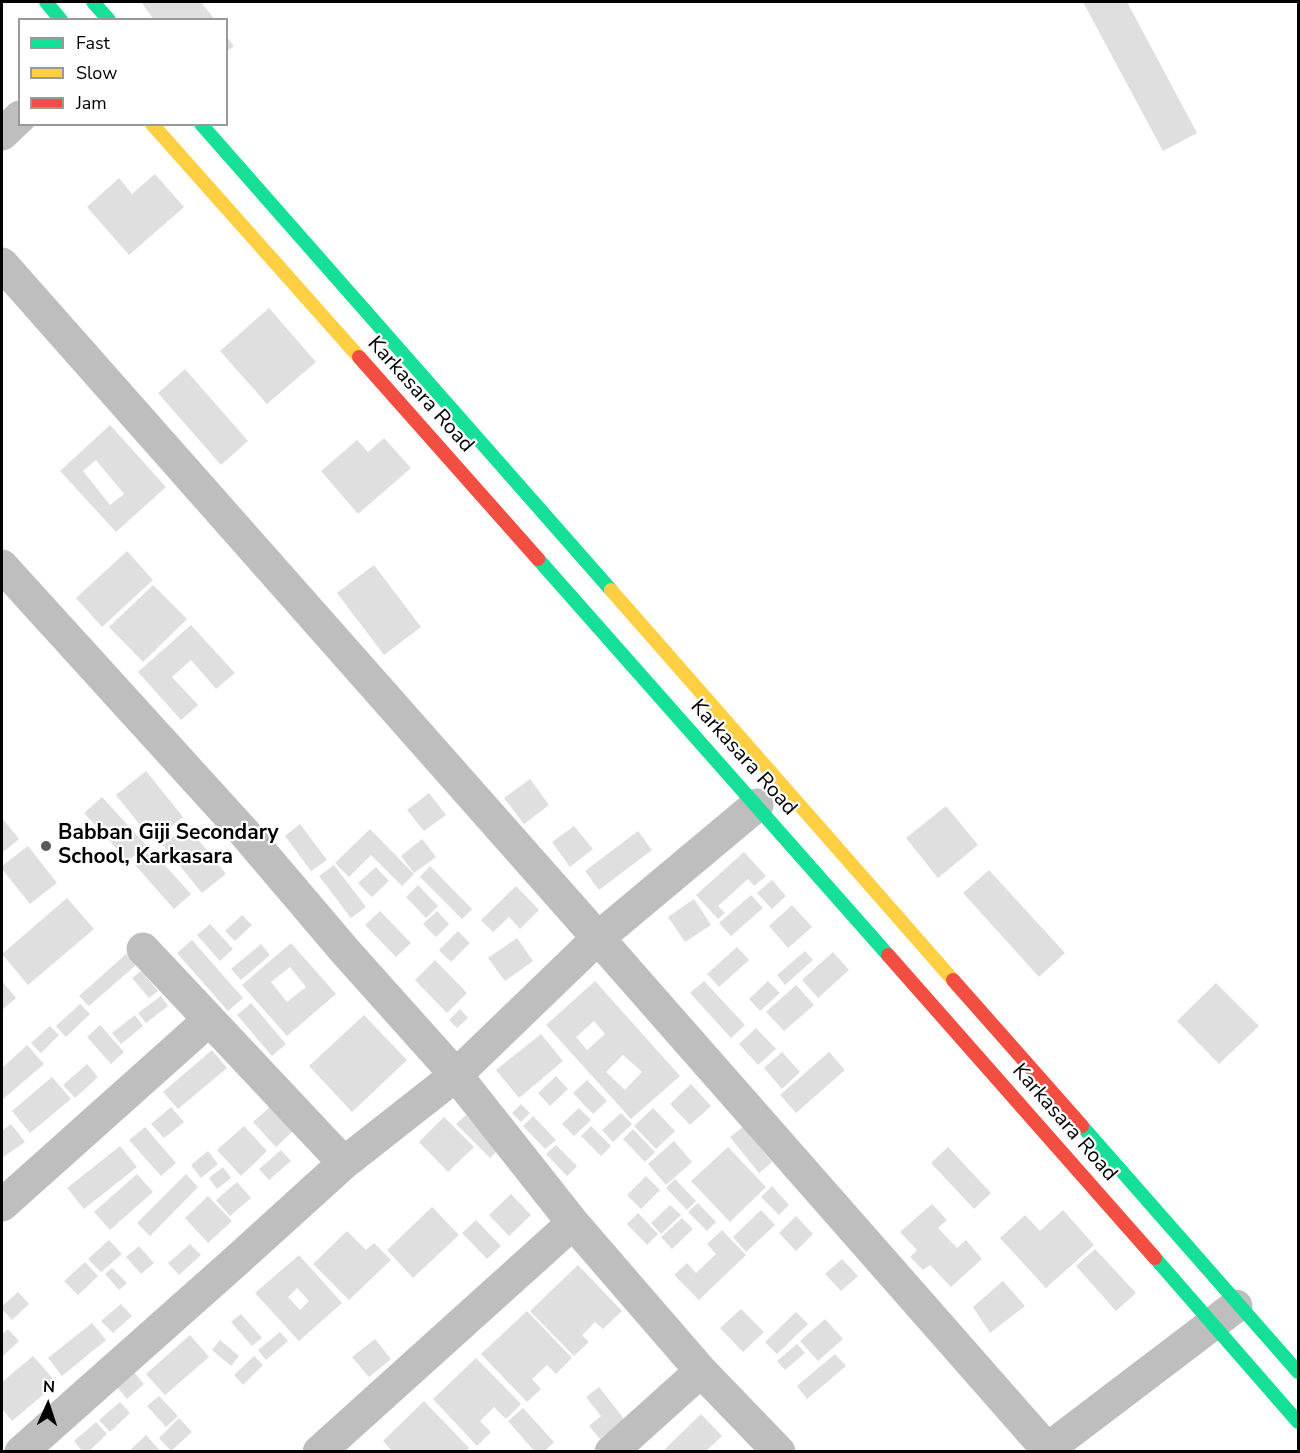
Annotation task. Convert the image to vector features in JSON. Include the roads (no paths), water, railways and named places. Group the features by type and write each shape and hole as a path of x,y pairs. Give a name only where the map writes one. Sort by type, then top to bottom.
{"main road":[{"path":"46,2 59,18"},
{"path":"93,2 107,18"},
{"name":"Karkasara Road","path":"154,126 757,805 1299,1422"},
{"name":"Karkasara Road","path":"203,126 1299,1372"}],"street":[{"path":"2,134 18,119"},
{"path":"2,264 598,938 1045,1450 1239,1304"},
{"path":"2,566 243,831 345,951 456,1074 573,1223 701,1371 779,1452"},
{"path":"21,1452 344,1163 456,1074 598,938 757,805"},
{"path":"143,950 344,1163"},
{"path":"2,1205 209,1020"},
{"path":"319,1452 573,1223"},
{"path":"611,1452 701,1371"}],"place":[{"name":"Babban Giji Secondary School, Karkasara","path":"46,846"}]}
